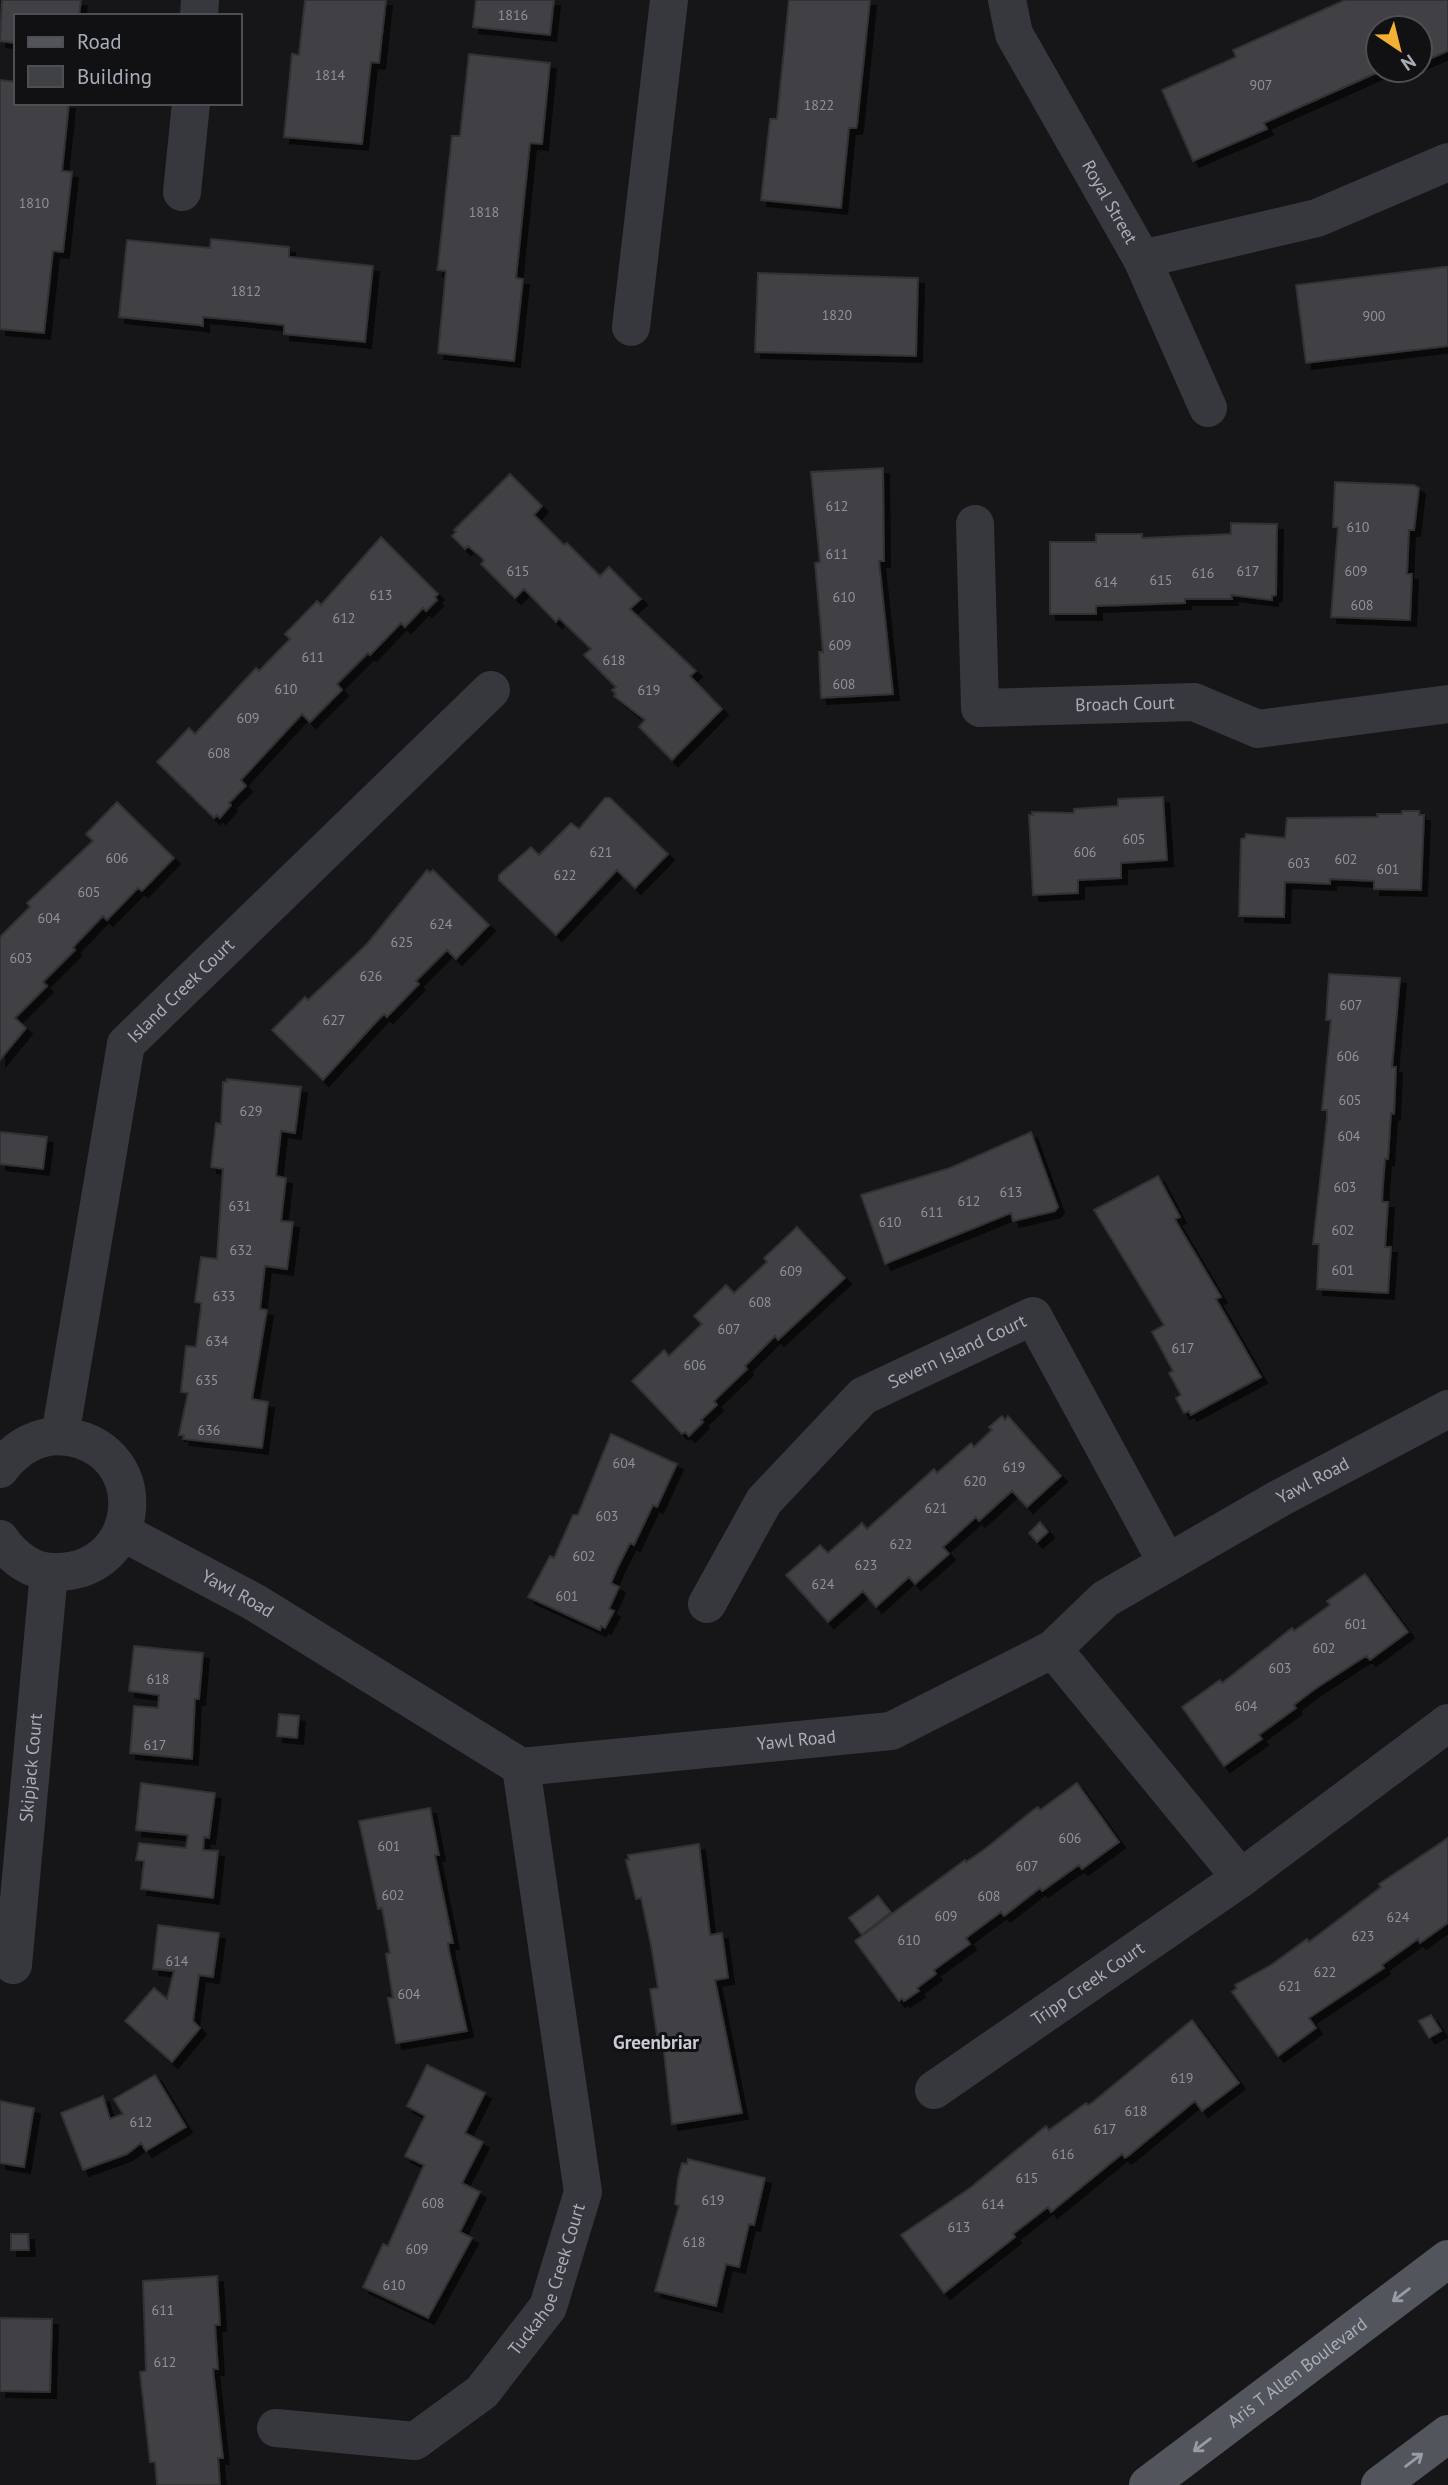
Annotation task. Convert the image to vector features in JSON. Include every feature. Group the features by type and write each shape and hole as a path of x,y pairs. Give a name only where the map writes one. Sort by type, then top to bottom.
{"main road":[{"name":"Aris T Allen Boulevard","path":"1148,2485 1448,2259"},
{"path":"1380,2485 1448,2434"}],"street":[{"path":"631,327 669,0"},
{"name":"Royal Street","path":"1007,0 1014,34 1142,258 1208,408"},
{"path":"182,192 191,105"},
{"path":"1142,258 1317,218 1448,162"},
{"name":"Broach Court","path":"975,524 980,708 1194,702 1258,729 1448,704"},
{"name":"Island Creek Court","path":"60,1436 126,1044 491,690"},
{"name":"Severn Island Court","path":"707,1604 764,1501 863,1396 1033,1316 1167,1563"},
{"name":"Yawl Road","path":"122,1532 254,1602 521,1768 891,1731 1053,1649 1105,1599 1280,1498 1448,1409"},
{"path":"0,1469 16,1450 37,1439 60,1436 83,1440 102,1450 117,1467 127,1488 128,1511 122,1532 110,1551 93,1564 72,1572 49,1572 28,1566 9,1553 0,1539"},
{"name":"Skipjack Court","path":"13,1965 49,1572"},
{"path":"1053,1649 1241,1878"},
{"name":"Tripp Creek Court","path":"934,2090 1241,1878 1448,1723"},
{"name":"Tuckahoe Creek Court","path":"276,2427 415,2441 482,2392 548,2307 583,2192 521,1768"}],"building":[{"path":"2,0 81,0 79,14 14,14 14,43 0,41"},
{"path":"305,0 386,0 379,63 371,62 362,144 284,137 292,54 299,55"},
{"path":"476,0 554,0 550,35 473,27"},
{"path":"789,0 870,0 857,125 856,128 849,128 841,208 761,200 770,119 777,119"},
{"path":"1345,0 1448,0 1448,51 1434,57 1434,14 1364,14 1364,78 1264,123 1267,129 1193,161 1162,90 1236,57 1233,50"},
{"path":"469,54 550,63 542,144 530,143 516,278 523,279 514,361 438,353 446,271 437,270 452,136 460,136"},
{"path":"0,80 14,82 14,105 69,105 62,171 72,172 63,252 53,251 44,333 0,329"},
{"path":"211,239 289,247 289,257 373,266 365,342 284,334 284,325 236,320 203,317 203,326 119,317 127,240 210,248"},
{"path":"1448,267 1448,346 1306,363 1296,285"},
{"path":"758,273 918,278 916,356 755,352"},
{"path":"883,468 884,561 879,561 893,694 821,698 819,652 823,652 815,563 820,562 811,472"},
{"path":"510,474 542,506 534,515 564,545 567,543 600,576 609,567 641,599 630,609 696,671 690,676 722,709 672,760 639,727 645,720 614,696 616,694 612,690 616,687 584,655 591,649 559,618 556,622 524,589 515,598 481,564 484,561 482,558 468,546 465,549 452,536 456,532 454,530"},
{"path":"1335,482 1414,485 1419,488 1414,530 1409,530 1407,574 1412,574 1410,620 1331,617 1338,527 1333,527"},
{"path":"1231,523 1277,524 1276,595 1272,596 1272,600 1231,595 1232,599 1185,599 1185,603 1096,606 1096,614 1050,614 1050,542 1096,542 1096,534 1142,534 1142,538 1231,534"},
{"path":"381,537 438,594 435,597 437,600 426,611 423,608 405,627 401,623 370,655 368,653 337,684 342,690 310,722 302,714 241,780 246,786 229,803 231,805 220,818 217,815 214,818 157,762 189,728 195,734 256,668 259,671 290,639 285,634 317,601 321,605"},
{"path":"1163,797 1167,860 1121,863 1121,878 1078,880 1078,893 1033,895 1029,815 1033,815 1032,812 1074,813 1074,809 1118,806 1118,799"},
{"path":"605,798 610,798 668,854 635,888 617,870 556,935 499,880 499,875 531,847 539,855 571,823 579,829"},
{"path":"117,802 174,858 142,891 138,888 107,920 103,916 77,943 73,948 75,950 43,982 47,986 15,1018 26,1028 0,1060 0,937 30,907 27,903 93,841 86,834"},
{"path":"1402,811 1419,811 1419,815 1424,815 1421,890 1374,889 1374,881 1330,879 1330,884 1285,882 1284,917 1239,916 1241,839 1245,838 1246,834 1285,838 1287,818 1378,817 1377,814 1402,814"},
{"path":"427,870 430,873 433,870 489,925 456,959 447,950 416,981 419,984 387,1017 384,1014 323,1080 272,1030 305,997 308,1000 367,944"},
{"path":"1329,974 1400,978 1392,1067 1396,1067 1394,1114 1391,1113 1382,1202 1388,1202 1385,1247 1391,1247 1388,1293 1317,1289 1319,1244 1313,1244 1327,1118 1327,1110 1322,1110 1331,1020 1326,1020"},
{"path":"227,1079 301,1087 295,1133 281,1131 276,1176 286,1178 281,1221 293,1222 287,1269 265,1266 260,1309 267,1310 252,1399 268,1402 262,1448 183,1439 184,1435 179,1435 188,1393 181,1392 186,1346 196,1347 201,1308 201,1303 195,1302 201,1257 217,1259 223,1169 211,1167 216,1123 221,1124 223,1082 227,1082"},
{"path":"0,1132 47,1137 43,1169 0,1164"},
{"path":"1031,1132 1058,1207 1055,1211 1013,1221 1011,1213 885,1264 861,1195 950,1168"},
{"path":"1158,1176 1180,1217 1175,1219 1177,1223 1221,1297 1216,1299 1261,1377 1191,1415 1189,1411 1184,1413 1176,1398 1181,1395 1169,1373 1173,1371 1152,1332 1164,1325 1094,1210"},
{"path":"797,1227 845,1278 778,1340 775,1336 745,1366 747,1369 714,1401 717,1405 701,1420 703,1422 689,1436 685,1432 682,1434 632,1381 664,1350 669,1356 702,1324 694,1316 726,1285 734,1293 767,1262 764,1258"},
{"path":"1002,1416 1005,1420 1008,1416 1061,1476 1027,1507 1012,1491 979,1521 976,1517 943,1547 949,1554 915,1584 909,1577 876,1607 863,1591 828,1622 786,1575 820,1545 828,1553 862,1523 867,1529 934,1469 937,1473 971,1443 974,1447 992,1430 989,1427"},
{"path":"611,1434 677,1464 657,1507 653,1505 634,1545 630,1543 617,1569 611,1583 619,1587 609,1609 614,1611 605,1628 601,1626 600,1630 528,1597 550,1556 554,1558 573,1515 578,1515"},
{"path":"1040,1522 1048,1532 1037,1542 1029,1533"},
{"path":"1365,1574 1408,1632 1370,1660 1366,1656 1315,1689 1294,1705 1296,1708 1259,1735 1262,1739 1224,1766 1182,1707 1220,1680 1222,1683 1292,1628 1294,1631 1330,1605 1327,1601"},
{"path":"134,1646 203,1653 199,1699 195,1699 192,1759 130,1753 134,1706 158,1708 159,1695 129,1691"},
{"path":"279,1714 299,1716 297,1738 277,1736"},
{"path":"141,1783 215,1793 209,1838 204,1837 203,1850 218,1851 213,1898 141,1889 144,1861 136,1860 139,1843 186,1848 188,1835 136,1830"},
{"path":"1077,1783 1119,1842 1082,1869 1079,1865 1042,1891 1040,1888 1004,1916 1001,1912 966,1938 970,1944 934,1970 936,1974 917,1988 919,1991 904,2001 902,1998 899,2001 855,1941 965,1860 966,1862 985,1849 1032,1811 1038,1807 1040,1810"},
{"path":"430,1808 439,1855 435,1855 453,1943 448,1943 449,1951 467,2031 396,2043 388,1998 393,1998 386,1954 390,1953 382,1908 378,1909 359,1821"},
{"path":"1448,1838 1448,1923 1420,1943 1418,1939 1382,1965 1384,1968 1309,2018 1316,2028 1278,2056 1232,1992 1237,1988 1235,1985 1271,1965 1307,1939 1309,1942 1381,1887 1379,1884"},
{"path":"699,1844 710,1935 722,1933 728,1978 715,1980 742,2113 672,2124 662,2034 657,2035 650,1989 658,1988 651,1945 641,1898 636,1899 626,1860 629,1860 628,1855"},
{"path":"878,1896 891,1912 862,1935 849,1918"},
{"path":"158,1925 219,1933 213,1977 199,1975 193,2021 200,2028 172,2062 125,2021 154,1988 167,1999 174,1971 153,1969"},
{"path":"1431,2015 1441,2031 1429,2038 1419,2021"},
{"path":"1192,2020 1239,2083 1202,2111 1195,2101 1128,2156 1125,2158 1122,2154 1051,2212 1048,2207 944,2293 901,2235 970,2188 1046,2126 1049,2130 1086,2103 1088,2105 1093,2102"},
{"path":"427,2065 485,2093 465,2133 483,2142 462,2183 480,2192 460,2232 472,2238 428,2318 363,2287 383,2244 388,2246 424,2165 405,2156 425,2116 407,2106"},
{"path":"155,2075 186,2127 146,2151 141,2143 127,2154 83,2170 61,2113 103,2096 110,2119 123,2114 114,2099"},
{"path":"0,2101 34,2108 24,2167 0,2163"},
{"path":"688,2159 765,2178 754,2225 749,2224 739,2267 726,2264 716,2306 655,2291 679,2206 675,2204 682,2163 687,2164"},
{"path":"11,2234 28,2234 29,2250 11,2250"},
{"path":"217,2276 220,2325 215,2325 218,2369 213,2369 223,2458 218,2458 220,2485 157,2485 155,2462 150,2462 140,2372 146,2371 143,2281"},
{"path":"0,2318 52,2319 50,2392 0,2391"}],"district":[{"name":"Greenbriar","path":"656,2042"}]}
